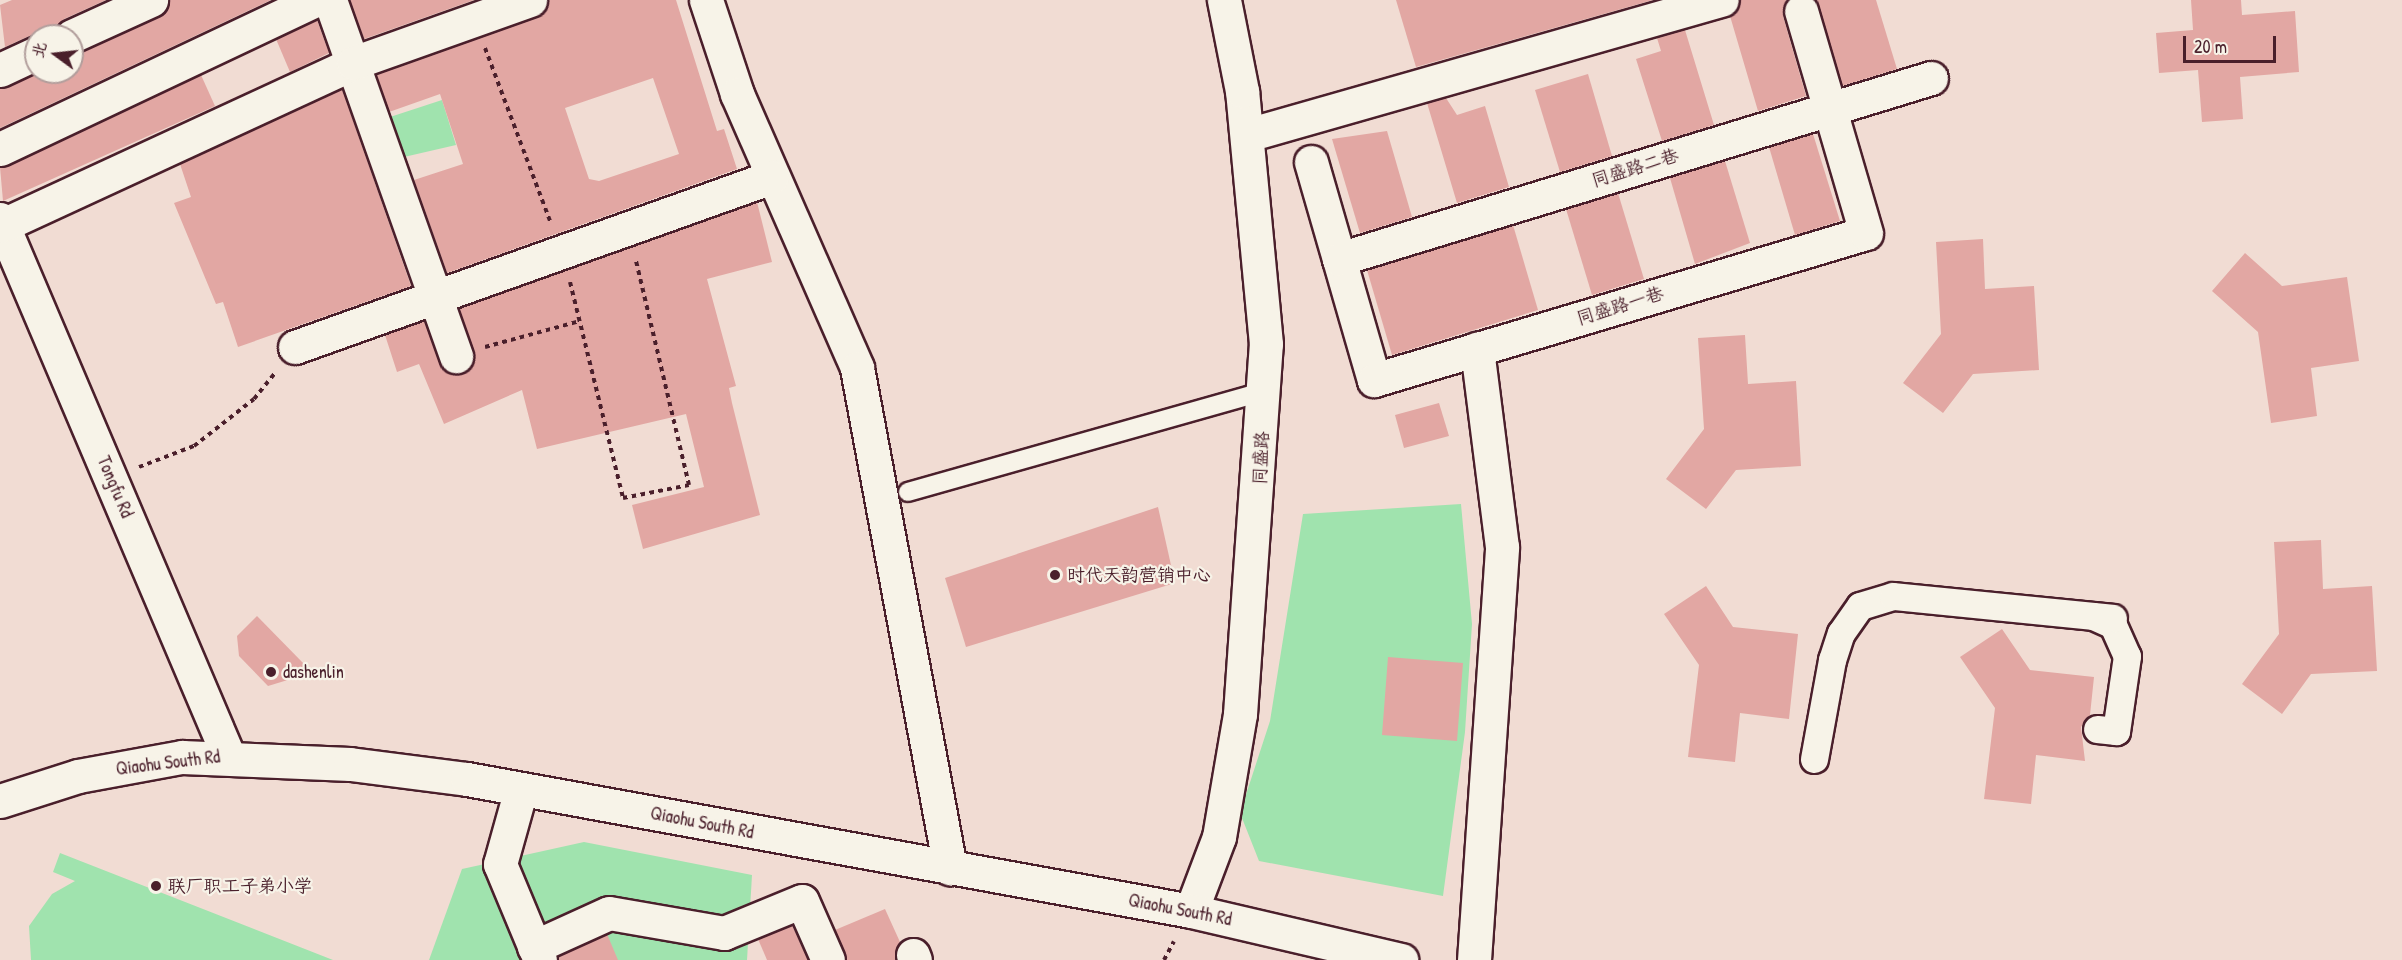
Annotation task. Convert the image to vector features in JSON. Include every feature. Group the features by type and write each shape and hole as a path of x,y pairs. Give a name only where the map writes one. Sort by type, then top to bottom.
{"street":[{"path":"84,31 151,0"},
{"path":"0,149 315,0"},
{"path":"330,0 456,356"},
{"path":"1,222 353,63 530,0"},
{"path":"706,0 772,177 829,299 868,408 880,504 950,868"},
{"name":"同盛路","path":"1191,911 1219,837 1240,714 1266,344 1242,91 1224,0"},
{"path":"1262,130 1722,0"},
{"path":"1801,11 1830,109"},
{"path":"0,70 24,59"},
{"name":"同盛路二巷","path":"1339,259 1931,78"},
{"name":"同盛路一巷","path":"1339,259 1374,380 1866,232 1830,109"},
{"path":"1311,162 1339,259"},
{"path":"295,347 434,293 562,251 772,177"},
{"name":"Tongfu Rd","path":"1,222 228,755"},
{"path":"1474,960 1502,547 1477,349"},
{"path":"1814,759 1832,660 1841,633 1860,606 1893,596 2102,617 2113,625 2127,656 2116,731 2097,729"},
{"name":"Qiaohu South Rd","path":"0,801 78,776 228,755 350,764 521,789 1191,911 1401,960"},
{"path":"521,789 500,864 537,953 609,913 729,947 802,901 828,960"}],"lane":[{"path":"908,492 1264,391"}],"path":[{"path":"474,20 562,251 622,498 689,485 628,228"},
{"path":"456,356 580,321"},
{"path":"111,478 194,446 254,399 295,347"}],"green space":[{"path":"442,100 456,145 404,157 394,146 387,118"},
{"path":"1461,504 1472,624 1465,732 1443,896 1259,861 1240,813 1270,721 1303,514"},
{"path":"584,842 752,875 747,960 429,960 462,869"},
{"path":"60,853 333,960 31,960 29,926 52,894 75,881 53,872"}],"building":[{"path":"12,0 106,0 64,19 61,24 24,24 24,38 5,47 0,5"},
{"path":"169,0 271,0 0,128 0,88 24,78 24,84 84,84 84,49 159,17"},
{"path":"350,0 474,0 364,39"},
{"path":"548,0 676,0 717,131 724,129 737,169 447,273 414,180 463,164 440,94 389,112 376,75 536,18","holes":["653,78 679,154 599,181 589,179 565,108"]},
{"path":"1396,0 1653,0 1416,67"},
{"path":"1740,0 1786,0 1783,16 1806,96 1758,111 1730,16"},
{"path":"1816,0 1876,0 1897,69 1842,86"},
{"path":"2191,0 2241,0 2242,15 2295,11 2299,72 2240,77 2243,119 2202,122 2198,70 2159,73 2156,33 2193,30"},
{"path":"317,20 329,53 290,72 276,39"},
{"path":"1685,30 1714,125 1662,141 1636,59 1661,51 1657,38"},
{"path":"1588,74 1612,156 1560,172 1535,90"},
{"path":"201,75 215,106 3,201 0,167"},
{"path":"342,89 411,286 238,347 223,302 216,304 174,203 191,197 180,164"},
{"path":"1446,98 1457,115 1485,106 1509,187 1457,203 1427,103"},
{"path":"1387,131 1412,217 1360,233 1332,139"},
{"path":"1813,134 1840,221 1795,235 1769,147"},
{"path":"1725,161 1750,243 1695,264 1670,178"},
{"path":"1618,193 1644,279 1592,295 1566,209"},
{"path":"757,202 772,262 707,279 736,386 729,388 760,515 643,549 632,505 704,487 686,414 537,449 522,390 444,424 419,364 397,372 385,335 424,321 443,370 463,373 474,359 459,308"},
{"path":"1513,225 1538,310 1392,355 1367,270"},
{"path":"1983,239 1985,289 2034,286 2039,370 1973,374 1943,413 1903,383 1941,334 1936,242"},
{"path":"2245,253 2282,286 2347,277 2359,361 2311,368 2317,416 2271,423 2258,332 2212,291"},
{"path":"1745,335 1748,384 1796,381 1801,466 1736,470 1706,509 1666,479 1704,429 1698,338"},
{"path":"1439,403 1449,436 1404,448 1395,415"},
{"path":"1158,507 1175,583 966,647 945,578"},
{"path":"2321,540 2323,589 2372,586 2377,671 2311,674 2282,714 2242,684 2279,634 2274,542"},
{"path":"1706,586 1733,627 1798,634 1789,719 1740,713 1735,762 1688,757 1699,665 1664,614"},
{"path":"257,616 305,665 291,679 268,686 239,656 237,636"},
{"path":"2002,629 2030,670 2094,677 2090,715 2081,727 2085,761 2036,755 2031,804 1984,799 1995,708 1960,657"},
{"path":"1388,657 1463,663 1457,741 1382,735"},
{"path":"885,909 900,942 895,960 846,960 835,930"},
{"path":"792,925 808,960 767,960 758,939"},
{"path":"607,934 618,960 558,960 558,957"}],"place":[{"name":"时代天韵营销中心","path":"1055,575"},
{"name":"dashenlin","path":"271,672"},
{"name":"联厂职工子弟小学","path":"156,886"}]}
